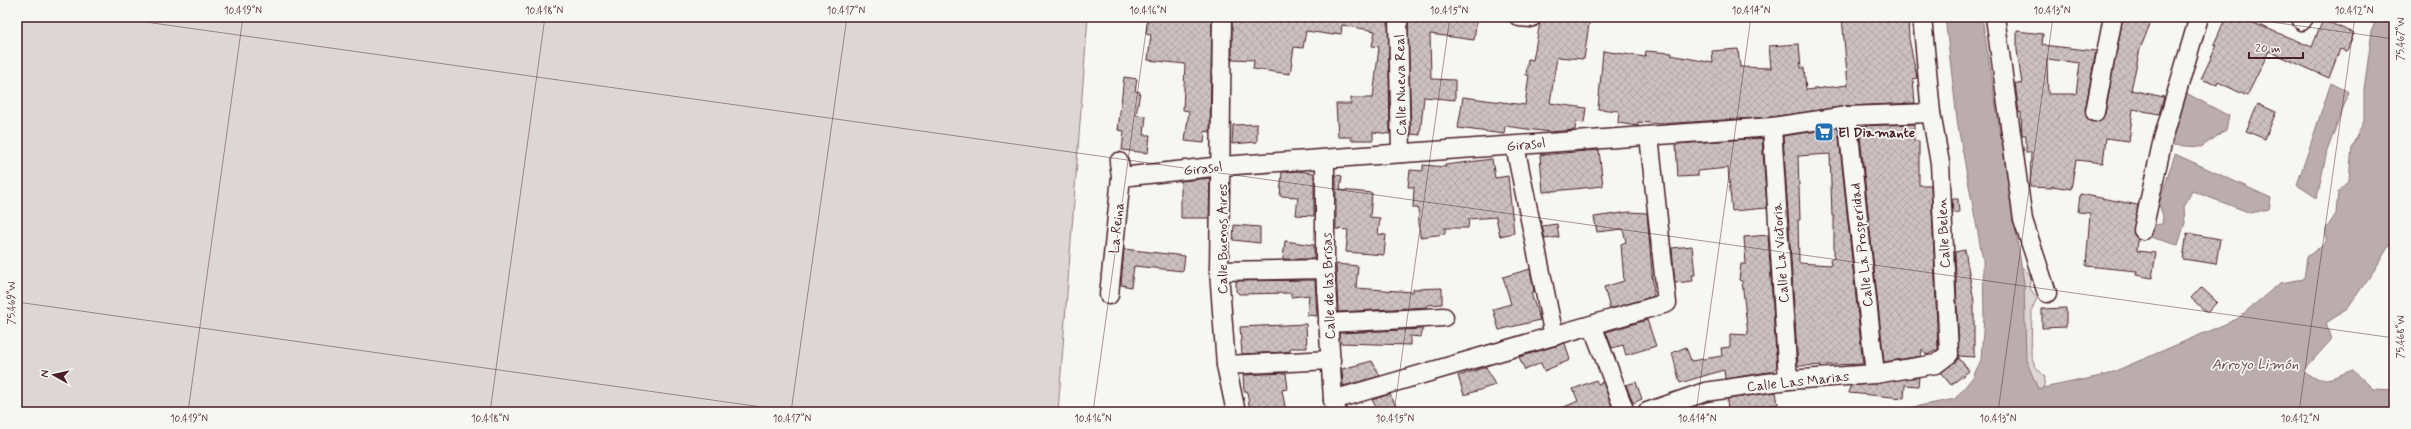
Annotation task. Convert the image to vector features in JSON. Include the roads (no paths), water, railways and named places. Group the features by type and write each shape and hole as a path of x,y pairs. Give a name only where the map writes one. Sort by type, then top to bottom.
{"street":[{"name":"Calle Buenos Aires","path":"1222,17 1222,166 1219,271 1226,365 1236,412"},
{"name":"Calle Nueva Real","path":"1398,17 1401,153"},
{"name":"Calle Belen","path":"1922,17 1931,113 1940,163 1949,354"},
{"path":"1995,17 2022,220 2047,293"},
{"path":"2095,112 2113,17"},
{"path":"2143,230 2163,139 2199,17"},
{"name":"Girasol","path":"1120,169 1222,166 1515,146 1550,141 1649,136 1772,127 1847,116 1931,113"},
{"name":"Calle La Prosperidad","path":"1847,116 1875,374"},
{"name":"Calle La Victoria","path":"1772,127 1788,380"},
{"path":"1335,406 1554,336 1667,303 1649,136"},
{"path":"1515,146 1554,336"},
{"name":"Calle de las Brisas","path":"1325,159 1325,269 1335,406"},
{"name":"La Reina","path":"1109,295 1120,169"},
{"path":"1219,271 1325,269"},
{"path":"1328,323 1444,317"},
{"path":"1592,326 1626,412"},
{"name":"Calle Las Marias","path":"1647,412 1705,392 1788,380 1875,374 1936,364 1949,354"},
{"path":"1226,365 1331,360"}],"water":[{"name":"Arroyo Limón","path":"1945,17 1982,17 2024,283 2026,360 2038,389 2106,375 2237,319 2280,283 2304,279 2307,257 2326,242 2326,229 2336,214 2338,192 2349,180 2352,146 2364,121 2364,90 2372,31 2376,17 2394,17 2394,237 2375,269 2346,310 2326,323 2331,340 2303,371 2316,378 2327,379 2353,370 2373,389 2394,390 2394,412 1888,412 1955,399 1973,377 1981,360 1984,317 1983,260 1958,127"},
{"path":"2331,83 2349,92 2327,151 2317,198 2297,185"},
{"path":"2184,92 2229,116 2226,130 2201,147 2172,145 2168,138"},
{"path":"2175,154 2271,198 2269,209 2251,213 2192,191 2184,207 2185,223 2178,245 2150,237 2153,225 2162,224 2163,216 2159,204"}],"place":[{"name":"El Diamante","path":"1824,132"}]}
